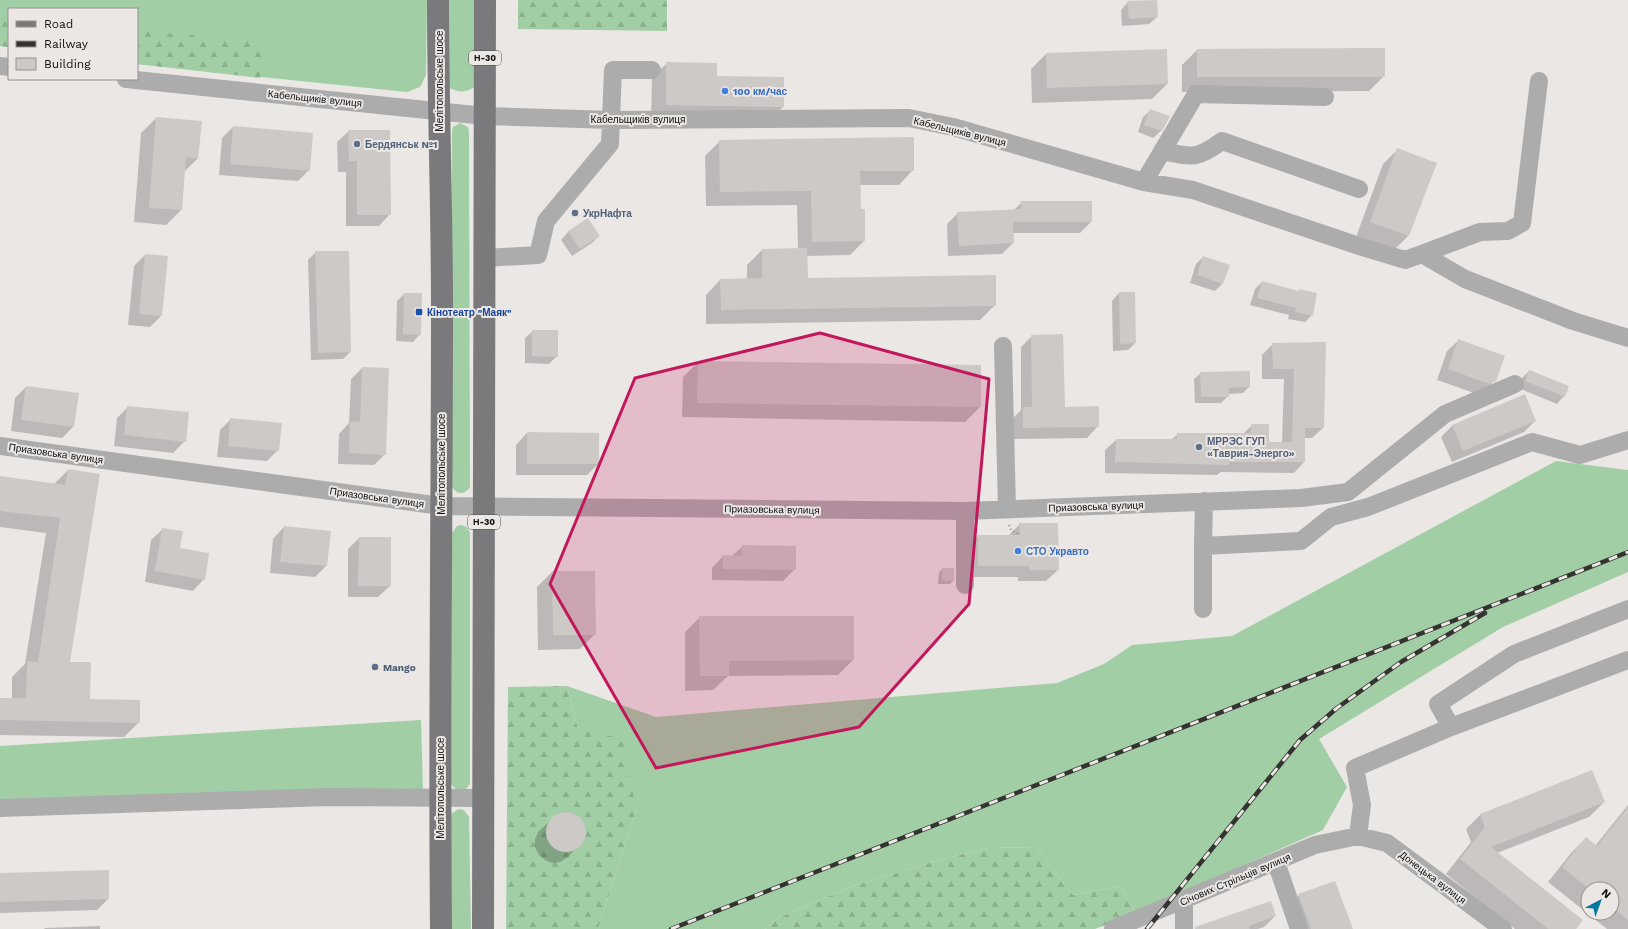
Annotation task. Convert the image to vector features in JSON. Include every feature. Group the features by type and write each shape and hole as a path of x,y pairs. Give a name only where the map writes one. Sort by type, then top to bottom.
{"main road":[{"name":"Мелітопольське шосе","path":"438,0 438,111 442,305 440,798 441,929"},
{"name":"Н-30","path":"483,929 485,0"}],"street":[{"path":"485,258 538,256 546,220 610,144 612,120 612,70 652,70"},
{"name":"Кабельщиків вулиця","path":"136,80 485,116 612,120 909,118 953,127 1144,182 1193,190 1405,260 1480,232 1508,231 1522,223 1539,81"},
{"path":"1144,182 1196,94 1325,97"},
{"path":"1162,151 1191,157 1208,152 1222,141 1359,189"},
{"path":"1422,254 1465,279 1573,321 1628,338"},
{"path":"1003,346 1007,509"},
{"name":"Приазовська вулиця","path":"0,446 441,506 965,511 1301,498 1348,492 1445,414 1515,384"},
{"path":"1203,546 1301,541 1331,517 1368,507 1532,442 1580,455 1628,440"},
{"path":"1203,609 1204,501"},
{"path":"965,511 965,585"},
{"path":"1451,728 1438,704 1514,654 1628,609"},
{"path":"1358,836 1362,805 1355,768 1451,728 1628,660"},
{"path":"0,808 328,796 484,798"},
{"name":"Січових Стрільців вулиця","path":"1113,929 1131,925 1315,845 1358,836"},
{"name":"Донецька вулиця","path":"1358,836 1387,843 1503,929"},
{"path":"1276,862 1299,929"},
{"path":"1184,901 1184,929"}],"highlighted area":[{"path":"820,333 989,379 969,604 859,727 656,768 550,584 635,378"}],"green space":[{"path":"0,0 427,0 426,75 420,87 407,92 138,64 138,8 8,8 8,47 0,46"},
{"path":"448,0 476,0 476,86 466,91 459,91 448,87"},
{"path":"518,0 667,0 667,31 518,29"},
{"path":"0,17 8,20 8,47 0,46"},
{"path":"138,31 267,41 260,78 138,64"},
{"path":"460,123 468,127 469,131 470,487 463,493 456,492 452,487 452,131 453,127"},
{"path":"1556,461 1628,470 1628,572 1503,627 1319,739 1347,787 1323,830 1136,913 1120,886 1073,895 1037,848 991,847 939,860 853,886 778,918 765,929 598,929 636,810 578,729 567,686 656,717 1057,683 1104,664 1132,645 1232,636"},
{"path":"460,525 466,527 470,533 470,784 465,790 457,790 451,784 452,533 457,526"},
{"path":"567,686 578,729 624,739 636,810 598,929 506,929 508,687"},
{"path":"421,720 423,791 0,800 0,746"},
{"path":"459,809 464,810 469,817 471,929 451,929 451,817 452,813"},
{"path":"991,847 1037,848 1073,895 1120,886 1136,913 1095,929 765,929 778,918 853,886 939,860"}],"building":[{"path":"1157,0 1158,17 1129,19 1127,1"},
{"path":"1385,48 1385,77 1197,77 1197,49"},
{"path":"1167,49 1168,84 1047,88 1046,53"},
{"name":"100 км/час","path":"666,62 717,63 717,76 784,77 784,107 666,105"},
{"path":"1150,109 1170,116 1162,131 1144,125"},
{"path":"156,117 202,121 198,159 186,157 182,210 149,208"},
{"path":"233,126 313,133 310,171 230,164"},
{"path":"348,130 390,130 391,215 357,215 357,161 349,161"},
{"path":"914,137 914,171 860,171 861,209 865,209 865,241 812,242 811,191 720,192 719,140"},
{"path":"1397,148 1437,163 1409,236 1370,222"},
{"path":"1021,201 1092,201 1092,222 1013,222 1014,243 959,246 957,212 1021,209"},
{"path":"588,218 600,236 580,249 568,231"},
{"path":"807,248 808,278 996,275 996,306 721,310 720,279 762,278 762,249"},
{"path":"315,251 349,251 351,352 318,353"},
{"path":"145,254 168,256 162,316 139,314"},
{"path":"1203,256 1230,265 1223,284 1197,275"},
{"path":"1262,281 1299,291 1299,289 1317,293 1313,316 1295,312 1296,308 1257,298"},
{"path":"1119,292 1135,292 1136,343 1120,344"},
{"path":"404,293 422,293 421,335 403,334"},
{"path":"532,330 558,330 558,357 532,356"},
{"path":"1063,334 1065,407 1099,406 1099,427 1023,428 1023,407 1032,407 1031,335"},
{"path":"1458,339 1505,356 1496,381 1489,384 1448,369"},
{"path":"1326,342 1324,428 1305,428 1305,462 1229,462 1229,465 1115,462 1116,439 1177,439 1177,433 1251,433 1251,424 1269,424 1269,442 1292,442 1294,369 1273,369 1272,343"},
{"path":"698,361 981,365 981,407 697,403"},
{"path":"362,367 389,368 386,455 349,453 350,421 360,422"},
{"path":"1529,370 1569,386 1565,397 1525,381"},
{"path":"1250,371 1250,387 1229,388 1229,397 1201,397 1200,372"},
{"path":"26,386 79,393 74,427 21,420"},
{"path":"1525,394 1536,421 1463,451 1452,425"},
{"path":"127,406 189,412 186,442 124,435"},
{"path":"230,418 282,423 279,451 228,446"},
{"path":"527,432 599,433 599,464 527,464"},
{"path":"68,469 100,474 70,662 91,662 90,699 140,700 140,723 0,720 0,698 26,698 27,661 38,662 60,518 0,511 0,476 65,485"},
{"name":"СТО Укравто","path":"1019,523 1058,523 1059,570 1029,570 1029,566 978,566 978,535 1020,535"},
{"path":"284,526 331,531 327,566 280,562"},
{"path":"162,528 183,531 180,548 209,553 205,580 155,571"},
{"path":"359,537 391,537 391,586 358,586"},
{"path":"742,545 796,546 796,570 723,569 723,555 742,556"},
{"path":"942,568 954,568 954,581 942,580"},
{"path":"552,571 595,571 596,635 553,635"},
{"path":"699,616 854,616 854,660 729,661 729,676 700,676"},
{"path":"1592,770 1605,802 1491,847 1580,918 1580,921 1582,921 1576,929 1548,929 1460,859 1485,827 1480,814"},
{"path":"1628,807 1628,920 1620,914 1620,881 1580,882 1562,867 1586,837 1597,846"},
{"path":"570,812 577,815 583,821 586,832 585,840 577,849 570,852 562,852 555,849 547,840 546,828 549,821 558,813"},
{"path":"109,870 109,899 0,902 0,873"},
{"path":"1335,881 1353,929 1311,929 1298,894"},
{"path":"1271,901 1276,916 1249,926 1250,929 1195,929 1195,927"}],"railway":[{"path":"671,929 1628,552"},
{"path":"1147,929 1300,740 1337,708 1401,662 1485,613"}],"place":[{"name":"100 км/час","path":"725,91"},
{"name":"Бердянськ №1","path":"357,144"},
{"name":"УкрНафта","path":"575,213"},
{"name":"Кінотеатр \"Маяк\"","path":"419,312"},
{"name":"МРРЭС ГУП «Таврия-Энерго»","path":"1199,447"},
{"name":"СТО Укравто","path":"1018,551"},
{"name":"Mango","path":"375,667"}]}
